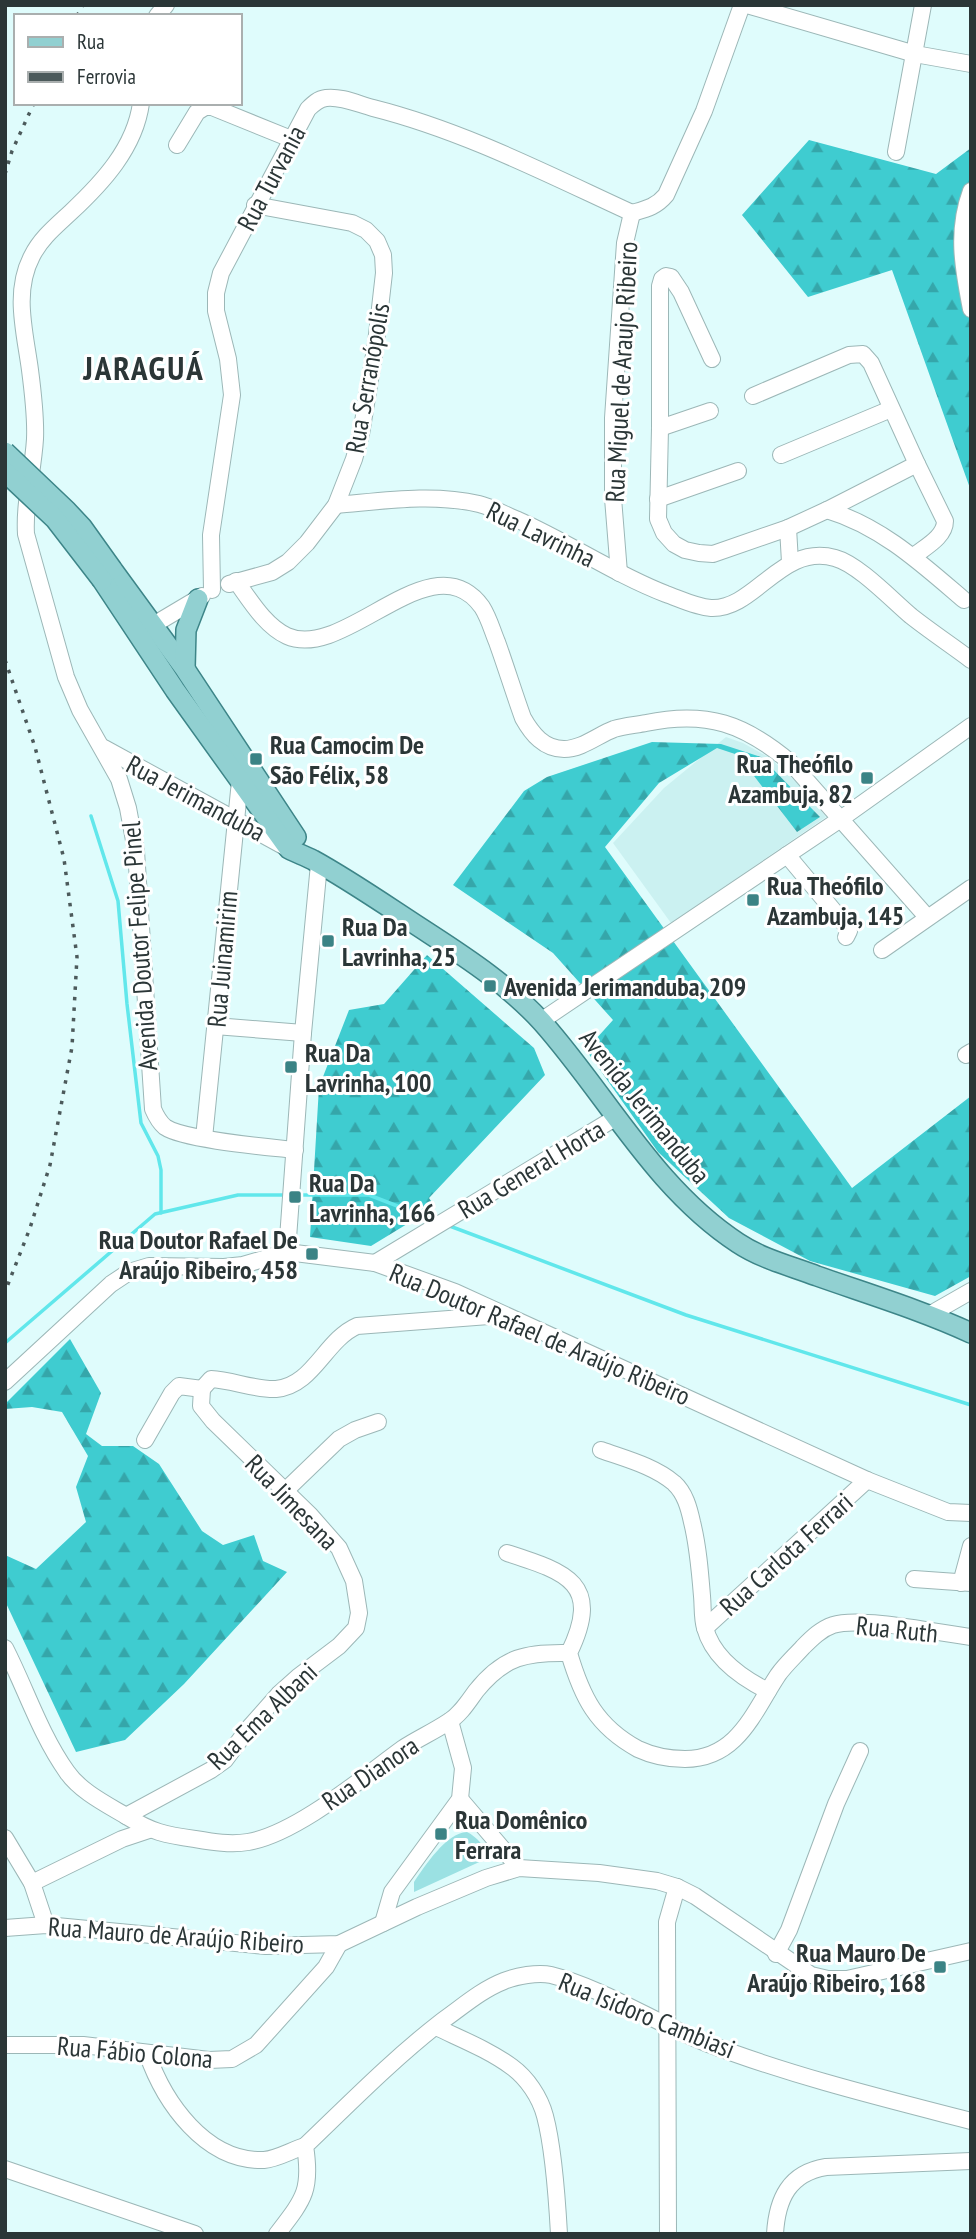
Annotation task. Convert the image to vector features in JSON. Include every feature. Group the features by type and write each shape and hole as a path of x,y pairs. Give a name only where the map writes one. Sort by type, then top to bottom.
{"main road":[{"path":"5,452 67,511 175,690 289,849 315,861"},
{"path":"5,472 55,519 155,624 315,861"},
{"path":"186,669 186,630 205,595"},
{"name":"Avenida Jerimanduba","path":"315,861 482,968 510,990 541,1021 667,1181 706,1219 739,1244 774,1260 929,1315 971,1333"}],"street":[{"path":"632,213 658,204 666,195 704,111 744,5 915,54 971,64"},
{"path":"897,152 923,5"},
{"name":"Rua Turvania","path":"205,595 211,535 232,396 228,359 216,311 216,293 221,272 308,109 324,98 400,115 482,143 632,213"},
{"name":"Avenida Doutor Felipe Pinel","path":"141,105 136,126 118,161 99,186 45,236 25,270 22,289 23,328 30,371 35,439 25,515 26,534 66,677 80,710 103,748 122,788 128,808 136,850 153,1109 165,1127 175,1132 295,1150"},
{"path":"177,145 197,112 205,107 212,107 291,139"},
{"path":"971,191 962,218 962,263 971,309"},
{"name":"Rua Serranópolis","path":"155,624 205,595 236,581 272,572 288,562 336,505 361,434 384,273 383,255 377,241 366,230 352,223 255,205"},
{"name":"Rua Miguel de Araujo Ribeiro","path":"620,573 613,498 614,418 625,243 632,213"},
{"path":"712,359 681,292 671,277 666,276 660,286 658,519 664,534 674,544 699,553 713,554 788,528 917,464"},
{"path":"753,396 857,353 863,354 871,363 945,521 942,533 914,556"},
{"path":"781,455 891,409"},
{"path":"660,428 710,411"},
{"path":"658,499 738,471"},
{"name":"Rua Lavrinha","path":"336,505 437,497 481,504 532,526 620,573 692,604 713,608 731,604 790,562"},
{"path":"827,510 857,520 914,556 964,600"},
{"path":"788,528 790,562 817,556 833,557 849,564 913,618 971,660"},
{"path":"236,581 268,622 278,631 300,640 313,640 329,635 408,595 428,588 445,586 460,590 471,596 487,615 523,718 531,731 544,743 568,749 614,729 661,720 716,720 768,744 791,763 928,917"},
{"path":"541,1021 842,818 971,726"},
{"name":"Rua Jerimanduba","path":"103,748 289,849"},
{"name":"Rua Juinamirim","path":"204,1138 240,781"},
{"path":"787,855 846,925 849,931 846,937"},
{"path":"287,1252 315,861"},
{"path":"881,950 971,888"},
{"path":"215,1026 303,1033"},
{"name":"Rua General Horta","path":"375,1263 615,1118"},
{"name":"Rua Doutor Rafael de Araújo Ribeiro","path":"5,1382 111,1283 129,1272 149,1266 243,1265 287,1252 375,1263 505,1314 867,1480 948,1512 971,1513"},
{"path":"929,1315 971,1291"},
{"path":"145,1440 172,1393 180,1386 202,1389 211,1379 274,1389 290,1386 304,1377 343,1335 357,1326 505,1314"},
{"name":"Rua Jimesana","path":"202,1389 201,1406 213,1421 329,1535 347,1562 358,1599 356,1628"},
{"path":"285,1491 339,1439 378,1422"},
{"path":"601,1450 654,1470 680,1489 688,1506 696,1539 705,1628 713,1646 723,1659 737,1673 768,1691"},
{"name":"Rua Carlota Ferrari","path":"705,1628 867,1480"},
{"path":"966,1583 971,1546"},
{"path":"507,1553 553,1568 575,1587 582,1615 579,1632 569,1653"},
{"name":"Rua Ruth","path":"914,1578 966,1583"},
{"name":"Rua Ruth","path":"569,1653 578,1684 592,1710 608,1728 621,1739 645,1752 670,1759 694,1759 721,1749 738,1737 752,1719 780,1671 822,1630 833,1625 855,1622 971,1637"},
{"name":"Rua Ema Albani","path":"127,1816 225,1760 279,1694 339,1646 356,1628"},
{"path":"5,1648 47,1739 68,1774 83,1788 149,1830"},
{"name":"Rua Dianora","path":"149,1830 175,1837 222,1843 249,1842 278,1832 450,1721 500,1666 519,1656 541,1652 569,1653"},
{"path":"383,1923 392,1892 460,1799 463,1769 450,1721"},
{"path":"776,1954 789,1930 835,1804 860,1751"},
{"path":"460,1799 519,1868"},
{"path":"32,1883 122,1839 149,1830"},
{"path":"5,1838 32,1883 46,1924"},
{"name":"Rua Mauro de Araújo Ribeiro","path":"5,1928 46,1924 265,1946 339,1944 486,1878 519,1868 620,1875 677,1887 695,1896 776,1954 811,1975 828,1979 847,1979 971,1951"},
{"path":"668,2234 667,1922 677,1887"},
{"name":"Rua Fábio Colona","path":"5,2045 83,2045 209,2060 232,2059 256,2045 326,1967 339,1944"},
{"name":"Rua Isidoro Cambiasi","path":"305,2146 384,2069 464,2004 505,1980 547,1974 571,1981 708,2043 811,2077 971,2121"},
{"path":"436,2026 512,2067 526,2080 537,2098 545,2115 551,2151 559,2234"},
{"path":"146,2053 154,2076 175,2109 201,2137 228,2154 266,2160 305,2146 309,2171 307,2189 277,2234"},
{"path":"775,2234 782,2200 799,2176 810,2170 826,2167 971,2161"},
{"path":"5,2169 195,2234"}],"shaded area":[{"path":"726,737 770,758 802,788 826,817 671,923 613,843 664,788"},
{"path":"467,1832 480,1843 488,1858 414,1892 414,1882 437,1851 451,1838"}],"green space":[{"path":"809,140 936,174 971,148 971,491 892,270 808,297 742,215"},
{"path":"652,742 721,744 761,757 820,817 797,832 738,755 717,748 659,783 605,847 852,1188 971,1096 971,1276 935,1296 810,1261 729,1218 658,1152 586,1050 613,1020 553,953 453,885 524,791 547,777"},
{"path":"427,955 534,1048 545,1075 429,1198 435,1207 371,1246 310,1237 319,1087 349,1010 384,1004"},
{"path":"70,1339 101,1393 86,1434 102,1446 133,1446 159,1464 202,1531 223,1545 254,1535 263,1561 287,1572 184,1684 125,1740 76,1752 5,1601 5,1555 36,1569 86,1522 76,1487 88,1456 62,1412 32,1407 5,1409 5,1404"}],"waterway":[{"path":"91,816 118,901 141,1123 158,1156 161,1170 161,1213"},
{"path":"5,908 5,928"},
{"path":"5,1343 155,1214 238,1195 287,1195"},
{"path":"295,1195 369,1195 436,1221"},
{"path":"447,1225 686,1315 971,1405"}],"railway":[{"path":"78,14 83,5"},
{"path":"5,174 12,151 33,105"},
{"path":"5,660 35,747 64,859 77,957 72,1047 50,1165 30,1228 5,1292"}],"place":[{"name":"Rua Camocim De São Félix, 58","path":"256,759"},
{"name":"Rua Theófilo Azambuja, 82","path":"867,778"},
{"name":"Rua Theófilo Azambuja, 145","path":"753,900"},
{"name":"Rua Da Lavrinha, 25","path":"328,941"},
{"name":"Avenida Jerimanduba, 209","path":"490,986"},
{"name":"Rua Da Lavrinha, 100","path":"291,1067"},
{"name":"Rua Da Lavrinha, 166","path":"295,1197"},
{"name":"Rua Doutor Rafael De Araújo Ribeiro, 458","path":"312,1254"},
{"name":"Rua Domênico Ferrara","path":"441,1834"},
{"name":"Rua Mauro De Araújo Ribeiro, 168","path":"940,1967"}],"district":[{"name":"JARAGUÁ","path":"144,367"}]}
